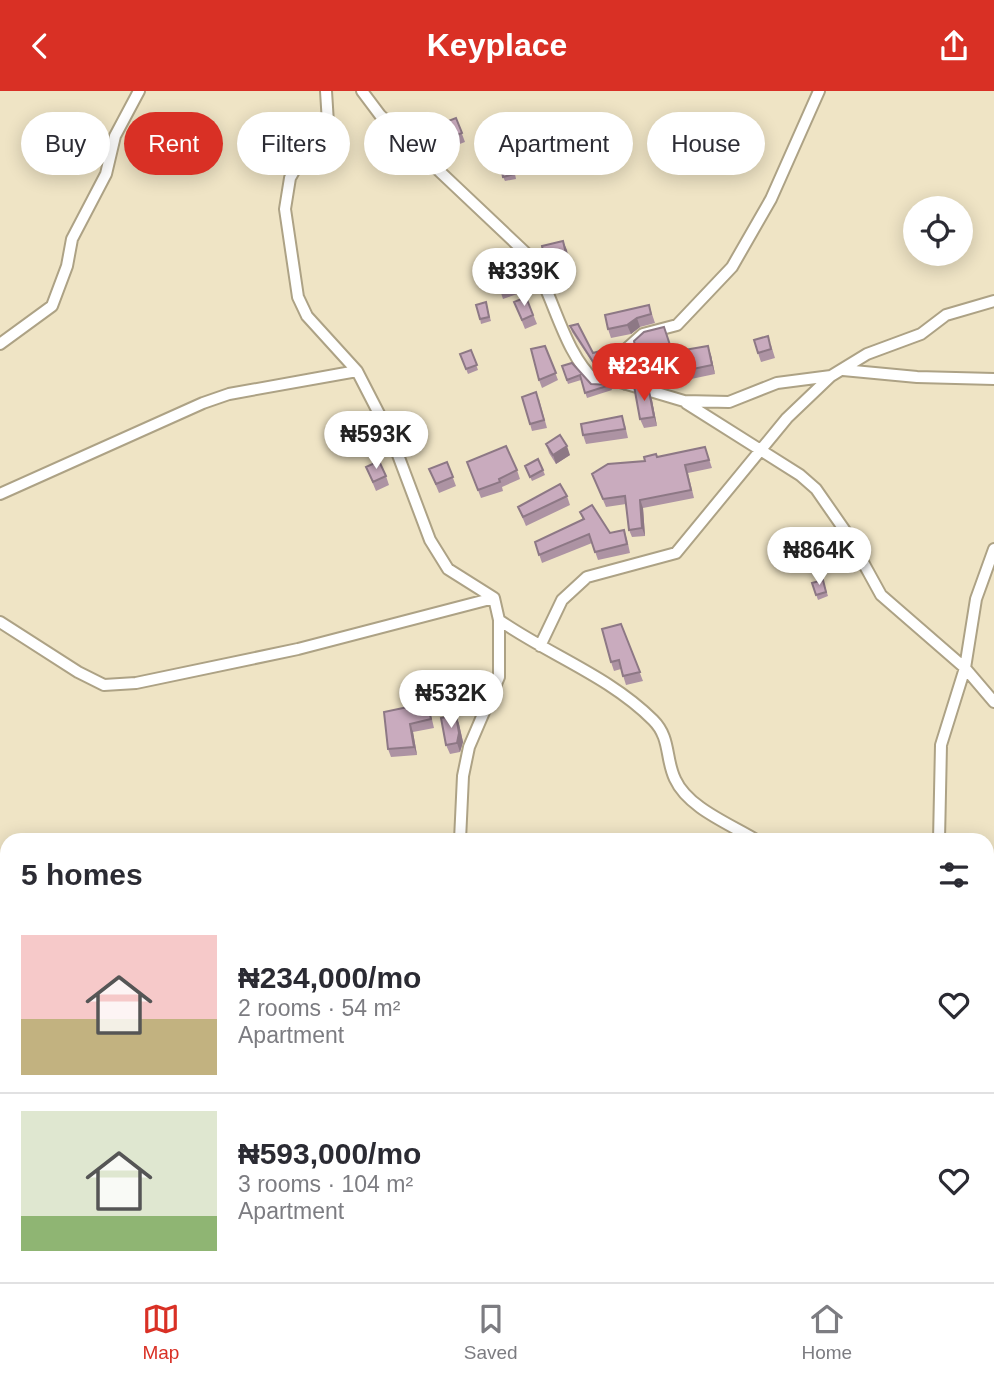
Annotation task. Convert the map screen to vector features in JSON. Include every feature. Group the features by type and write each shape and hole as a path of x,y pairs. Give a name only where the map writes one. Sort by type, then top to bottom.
{"street":[{"path":"0,344 52,306 67,266 72,239 106,174 115,137 139,91"},
{"path":"327,91 328,123 290,178 285,208 298,297 307,316 358,371 392,439 430,540 448,569 494,598 499,620 499,677 470,747 463,776 460,833"},
{"path":"362,91 380,115 528,255 543,277 581,368 596,382 626,384 684,401 729,401 777,383 831,376"},
{"path":"626,384 623,352 643,334 677,325 732,267 771,199 819,91"},
{"path":"540,646 562,600 587,576 676,553 787,418 831,376 867,354 920,334 946,315 994,300"},
{"path":"842,370 917,377 994,379"},
{"path":"0,494 229,394 358,371"},
{"path":"684,401 800,475 816,489 848,535 881,595 965,668 994,702"},
{"path":"939,833 942,745 965,668 976,599 994,549"},
{"path":"0,622 78,672 104,685 136,683 299,649 494,598"},
{"path":"499,620 540,646 594,674 651,719 664,734 674,776 681,789 692,800 745,833"}],"building":[{"path":"563,241 568,262 546,267 542,246"},
{"path":"510,274 514,285 499,290 496,278"},
{"path":"526,297 533,315 522,320 514,302"},
{"path":"486,302 489,317 480,319 476,305"},
{"path":"649,305 651,314 637,318 627,325 608,329 605,315"},
{"path":"578,324 593,353 600,351 604,364 610,363 611,368 597,368 570,326"},
{"path":"664,327 675,360 654,365 655,371 645,373 631,369 629,360 638,358 634,341 644,332"},
{"path":"768,336 771,349 758,353 754,340"},
{"path":"545,346 556,373 539,380 531,349"},
{"path":"708,346 712,365 688,370 684,350"},
{"path":"471,350 477,365 466,369 460,354"},
{"path":"572,363 591,384 610,385 585,393 580,375 567,380 562,366"},
{"path":"634,386 649,391 654,417 640,419"},
{"path":"536,392 544,420 530,424 522,397"},
{"path":"622,416 625,429 583,435 581,424"},
{"path":"560,435 567,446 553,455 546,444"},
{"path":"506,446 517,470 499,479 500,482 478,490 467,462"},
{"path":"705,447 709,460 685,465 691,490 640,500 642,528 629,530 625,496 603,499 592,474 608,464 645,461 644,457 656,454 657,457"},
{"path":"538,459 543,470 530,477 525,466"},
{"path":"379,461 386,476 373,482 366,467"},
{"path":"447,462 453,477 436,484 429,469"},
{"path":"560,484 567,496 523,517 518,507"},
{"path":"592,505 610,533 624,530 627,544 595,552 589,534 539,555 535,542 584,519 580,512"},
{"path":"823,580 826,592 816,595 812,583"},
{"path":"621,624 640,672 623,676 619,660 611,662 602,629"},
{"path":"427,703 431,719 410,724 414,747 388,749 384,712"},
{"path":"456,715 459,733 457,743 446,745 441,718"}]}
